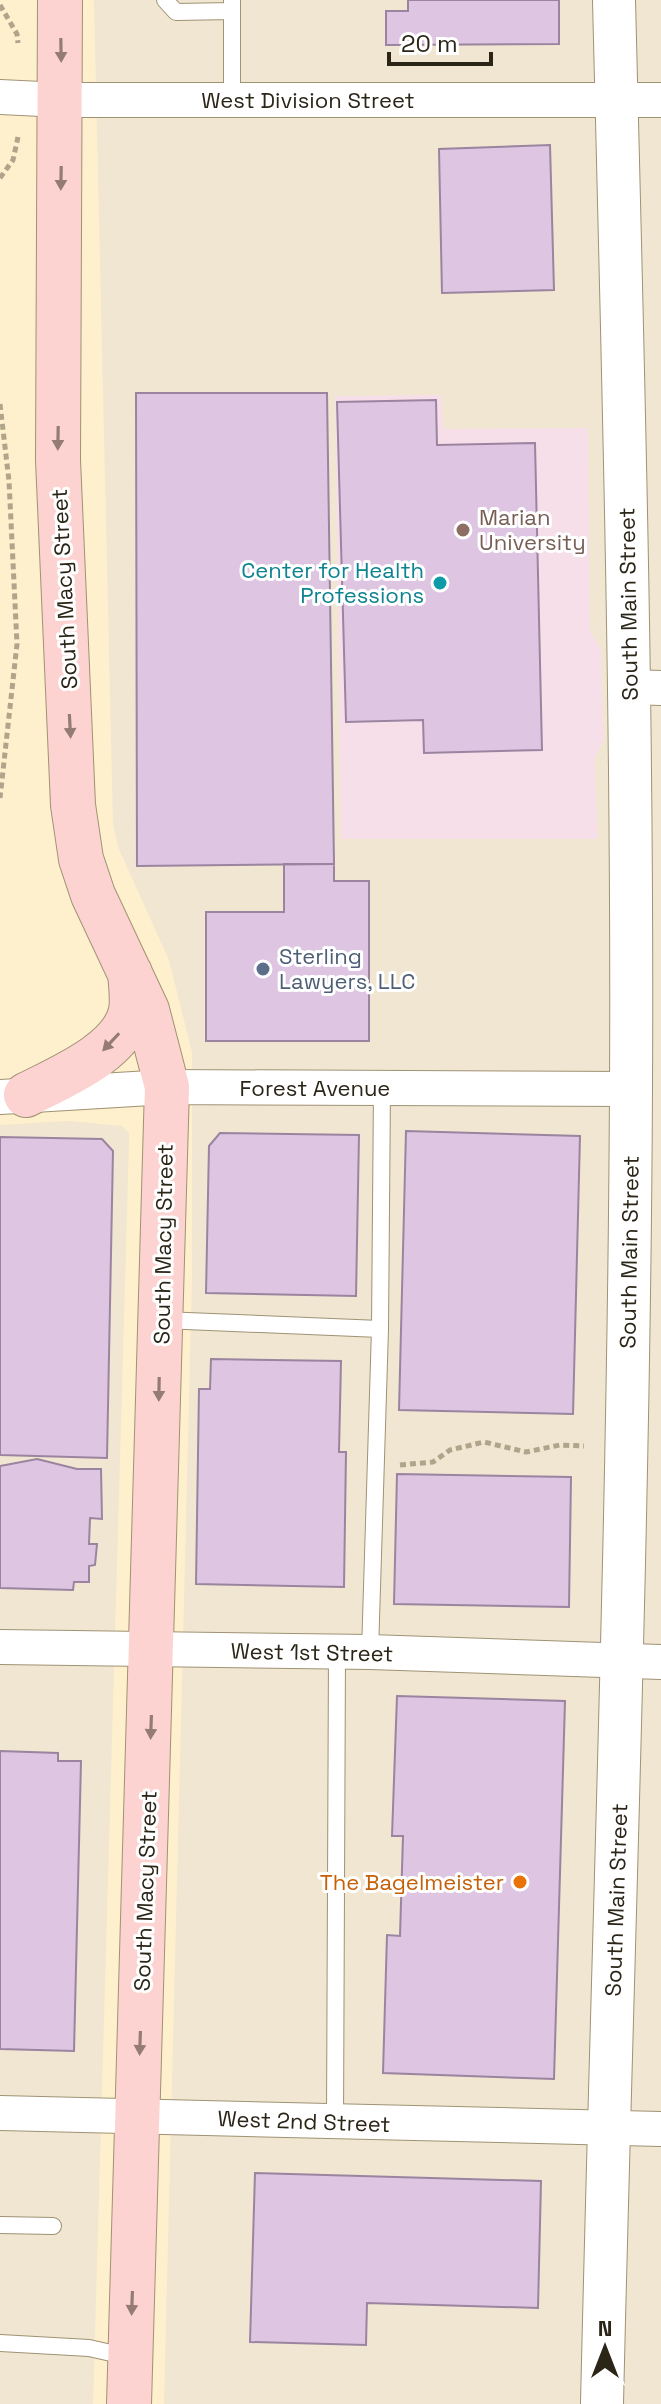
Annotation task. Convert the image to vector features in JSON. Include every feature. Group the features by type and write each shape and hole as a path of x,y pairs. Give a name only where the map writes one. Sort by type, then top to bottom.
{"main road":[{"name":"South Macy Street","path":"60,0 62,100 58,460 73,805 81,859 93,895 147,1010 167,1087 129,2404"},
{"path":"13,1096 84,1065 115,1038 131,1013 130,971"}],"street":[{"name":"South Main Street","path":"602,2404 609,2128 643,1662 631,1089 645,688 614,0"},
{"name":"West Division Street","path":"0,97 62,100 661,100"},
{"name":"Forest Avenue","path":"13,1096 167,1087 631,1089"},
{"name":"West 1st Street","path":"0,1647 353,1652 643,1662"},
{"name":"West 2nd Street","path":"0,2113 661,2129"}],"lane":[{"path":"165,0 176,12 232,6 232,100"},
{"path":"335,2122 353,1652 376,1464 382,1088"},
{"path":"161,1320 380,1329"},
{"path":"0,2225 53,2226"},
{"path":"0,2343 89,2348 131,2358"}],"path":[{"path":"0,404 9,481 17,644 0,798"},
{"path":"376,1464 433,1462 450,1450 484,1442 526,1452 560,1445 584,1446"}],"shaded area":[{"path":"94,0 661,0 661,2404 164,2404 192,1280 192,1052 169,960 118,847 113,824"},
{"name":"Marian University","path":"441,395 444,429 588,428 590,631 601,649 604,739 594,759 598,839 341,839 335,396"},
{"path":"69,1121 122,1126 129,1133 93,2404 0,2404 0,1125"}],"building":[{"path":"408,0 559,0 559,44 386,45 386,11 408,11"},
{"path":"550,145 554,290 442,293 439,149"},
{"path":"136,393 327,393 334,864 137,866"},
{"name":"Center for Health Professions","path":"436,400 437,445 535,443 542,750 424,753 423,720 346,722 337,402"},
{"path":"284,864 334,864 334,881 369,881 369,1041 206,1041 206,912 284,912"},
{"path":"406,1131 580,1136 573,1414 399,1410"},
{"path":"220,1133 359,1135 356,1296 206,1293 209,1146"},
{"path":"0,1137 102,1139 113,1151 107,1458 0,1455"},
{"path":"211,1359 341,1361 339,1452 346,1452 344,1587 196,1584 199,1389 210,1389"},
{"path":"37,1459 77,1469 101,1469 102,1519 90,1518 89,1544 97,1544 95,1565 89,1566 89,1582 74,1582 73,1590 0,1588 0,1466"},
{"path":"397,1474 571,1477 569,1607 394,1604"},
{"path":"397,1696 565,1701 554,2079 383,2073 387,1935 400,1936 403,1836 392,1836"},
{"path":"0,1751 58,1753 58,1761 81,1761 74,2051 0,2049"},
{"path":"255,2173 541,2181 538,2308 367,2303 366,2345 250,2342"}],"place":[{"name":"Marian University","path":"463,530"},
{"name":"Center for Health Professions","path":"440,583"},
{"name":"Sterling Lawyers, LLC","path":"263,969"},
{"name":"The Bagelmeister","path":"520,1882"}]}
